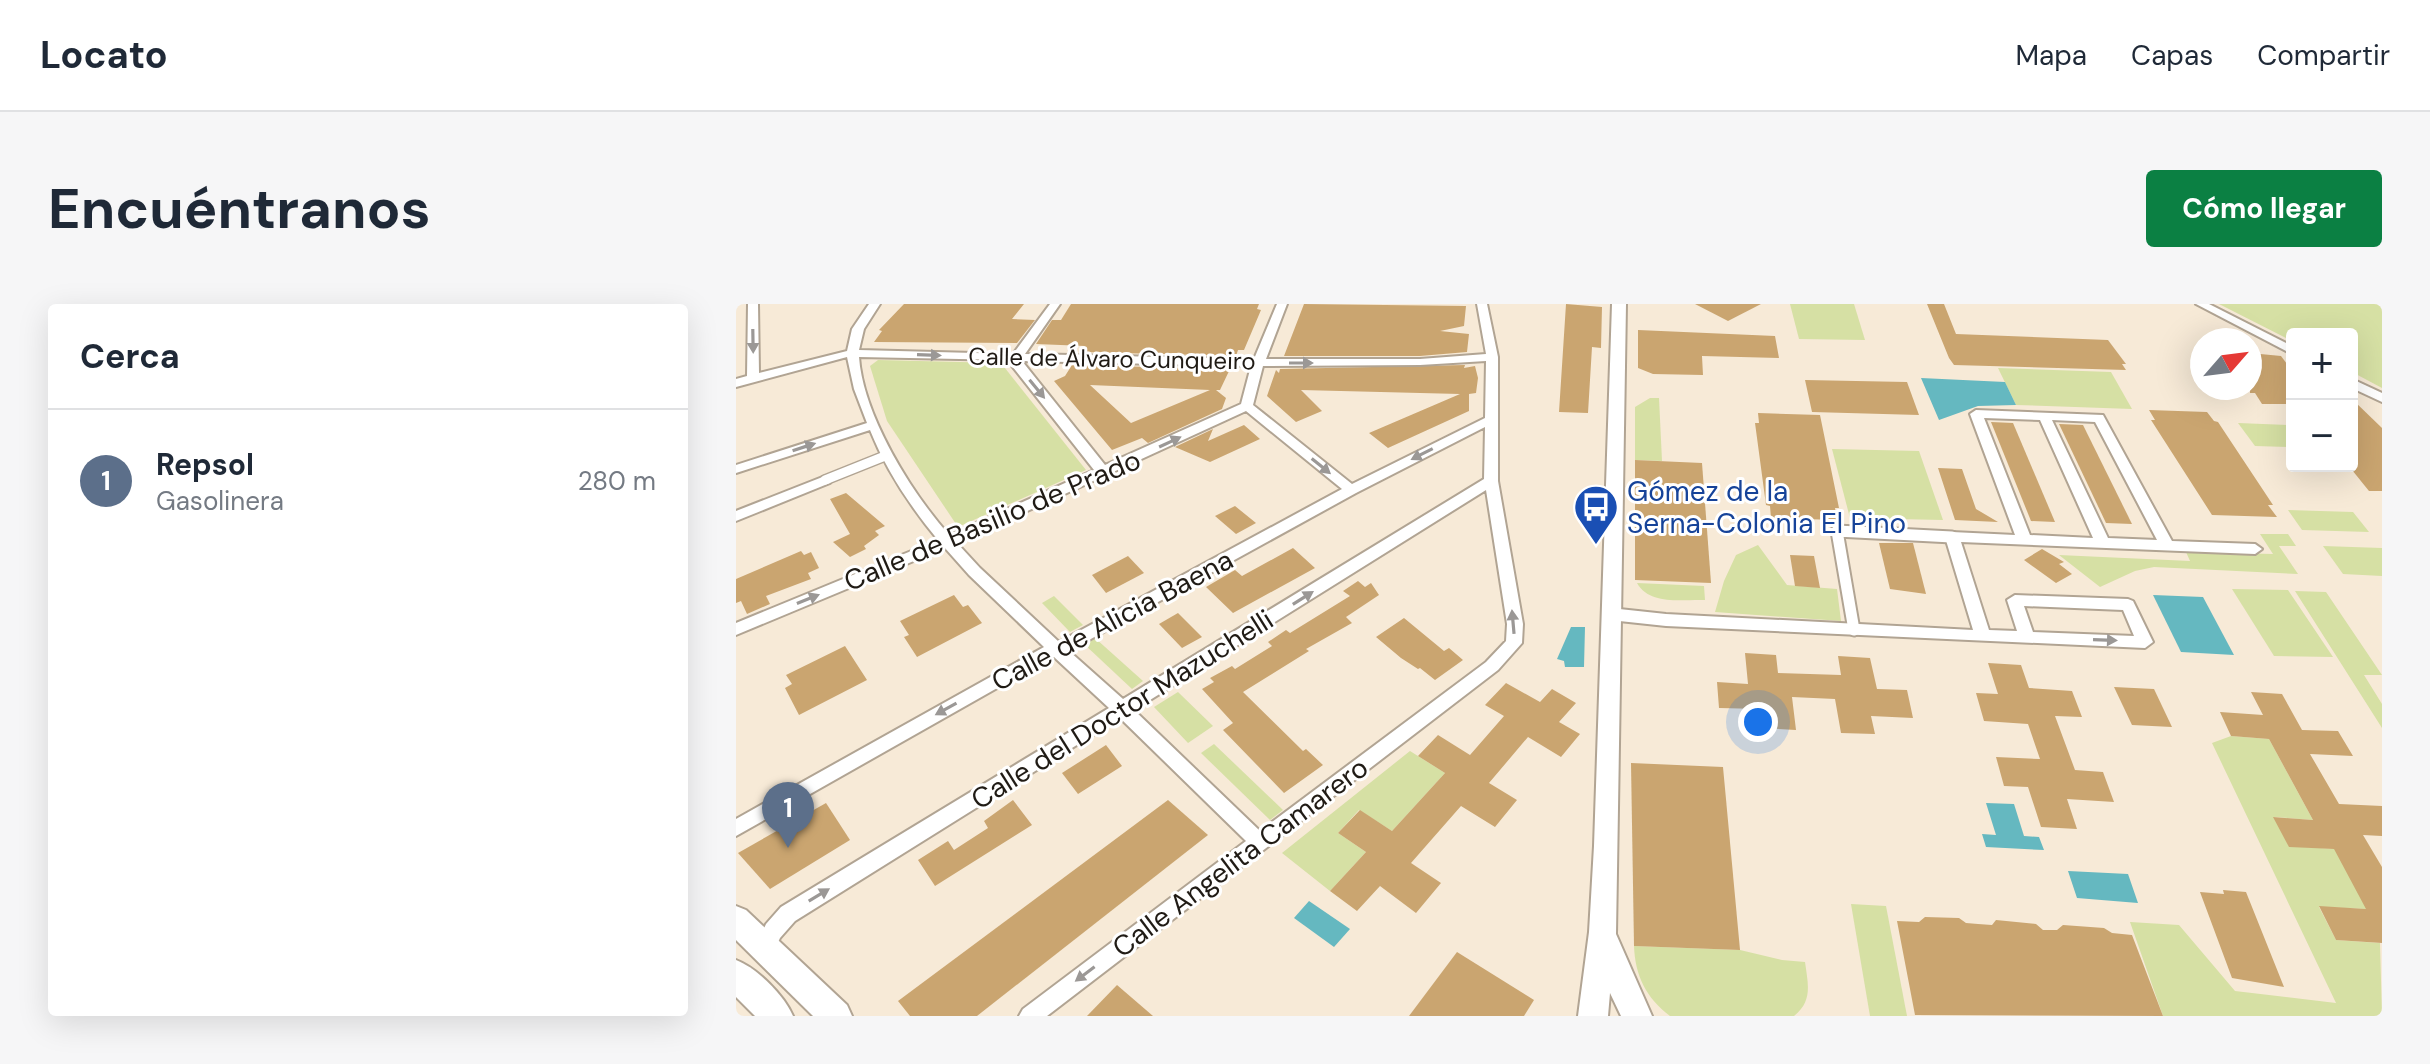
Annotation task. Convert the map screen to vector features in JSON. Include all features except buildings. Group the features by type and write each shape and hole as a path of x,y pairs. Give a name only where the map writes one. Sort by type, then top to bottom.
{"main road":[{"path":"736,920 836,1016"},
{"path":"736,975 777,1016"}],"street":[{"path":"753,304 753,378"},
{"path":"875,304 858,324 851,353 872,425 885,456 946,542 1259,842"},
{"path":"1055,304 1016,358 1016,364 1104,473"},
{"path":"1282,304 1258,363 1247,406 1351,490"},
{"path":"1482,304 1492,357 1491,481"},
{"path":"1593,1016 1604,937 1610,614 1619,438 1619,304"},
{"path":"2201,304 2286,348"},
{"name":"Calle de Álvaro Cunqueiro","path":"736,383 851,353 1258,363 1420,362 1492,357"},
{"path":"2358,386 2382,398"},
{"name":"Calle de Basilio de Prado","path":"736,629 946,542 1247,406"},
{"path":"2024,539 1976,414 2099,418 2167,545"},
{"path":"2044,416 2103,543"},
{"name":"Calle de Alicia Baena","path":"736,828 1045,653 1057,650 1351,490 1492,419"},
{"path":"736,469 872,425"},
{"path":"736,516 885,456"},
{"name":"Calle Angelita Camarero","path":"1030,1016 1492,666 1514,643 1515,624 1491,481"},
{"name":"Calle del Doctor Mazuchelli","path":"765,948 773,931 788,914 1491,481"},
{"path":"1854,630 1837,531 2255,549"},
{"path":"1952,537 1983,636"},
{"path":"1610,614 1854,630 2027,638 2145,642 2128,605 2015,600 2027,638"},
{"path":"1604,937 1626,997 1637,1016"}],"green space":[{"path":"1790,304 1854,304 1865,340 1799,339"},
{"path":"2219,304 2382,304 2382,388 2358,375 2358,328 2286,328 2286,338"},
{"path":"878,360 1001,363 1086,470 958,527 887,421 870,366"},
{"path":"1998,368 2111,372 2132,409 2016,405"},
{"path":"1650,398 1659,398 1662,461 1635,460 1635,407"},
{"path":"2238,423 2286,425 2286,447 2255,446"},
{"path":"1832,449 1919,451 1943,520 1850,518"},
{"path":"2288,510 2353,512 2369,532 2302,530"},
{"path":"2260,534 2288,534 2296,546 2279,546 2298,574 2154,567 2135,571 2100,587 2059,555 2190,561 2186,552 2273,554"},
{"path":"1758,545 1787,585 1837,589 1841,621 1715,612 1736,555"},
{"path":"2323,546 2382,548 2382,576 2343,574"},
{"path":"1637,583 1704,586 1705,600 1658,598"},
{"path":"2232,589 2288,590 2333,657 2274,656"},
{"path":"2295,591 2326,592 2382,675 2364,675 2382,704 2382,728"},
{"path":"1054,596 1083,625 1070,632 1042,603"},
{"path":"1095,638 1143,681 1132,689 1084,644"},
{"path":"1178,692 1213,726 1188,743 1154,707"},
{"path":"2231,736 2269,739 2313,820 2274,817 2289,846 2335,849 2367,909 2319,907 2336,940 2380,943 2382,1016 2163,1016 2130,922 2179,925 2235,991 2336,1003 2212,743"},
{"path":"1214,744 1283,810 1270,820 1201,753"},
{"path":"1410,751 1445,773 1392,831 1359,810 1338,833 1366,852 1330,891 1282,853"},
{"path":"1851,904 1886,906 1907,1016 1870,1016"},
{"path":"1634,946 1740,950 1805,962 1807,998 1794,1016 1670,1016 1654,1002 1643,985"}],"water":[{"path":"1921,378 2005,382 2016,405 1978,406 1939,420"},
{"path":"2153,595 2203,597 2234,655 2181,652"},
{"path":"1571,627 1585,627 1584,667 1565,667 1564,661 1557,659"},
{"path":"1986,803 2014,804 2024,836 2039,837 2044,850 1986,847 1982,834 1996,835"},
{"path":"2068,871 2128,874 2138,903 2077,898"},
{"path":"1309,901 1350,929 1334,947 1294,918"}],"place":[{"name":"Gómez de la Serna-Colonia El Pino","path":"1596,546"},
{"name":"Repsol","path":"788,848"}]}
